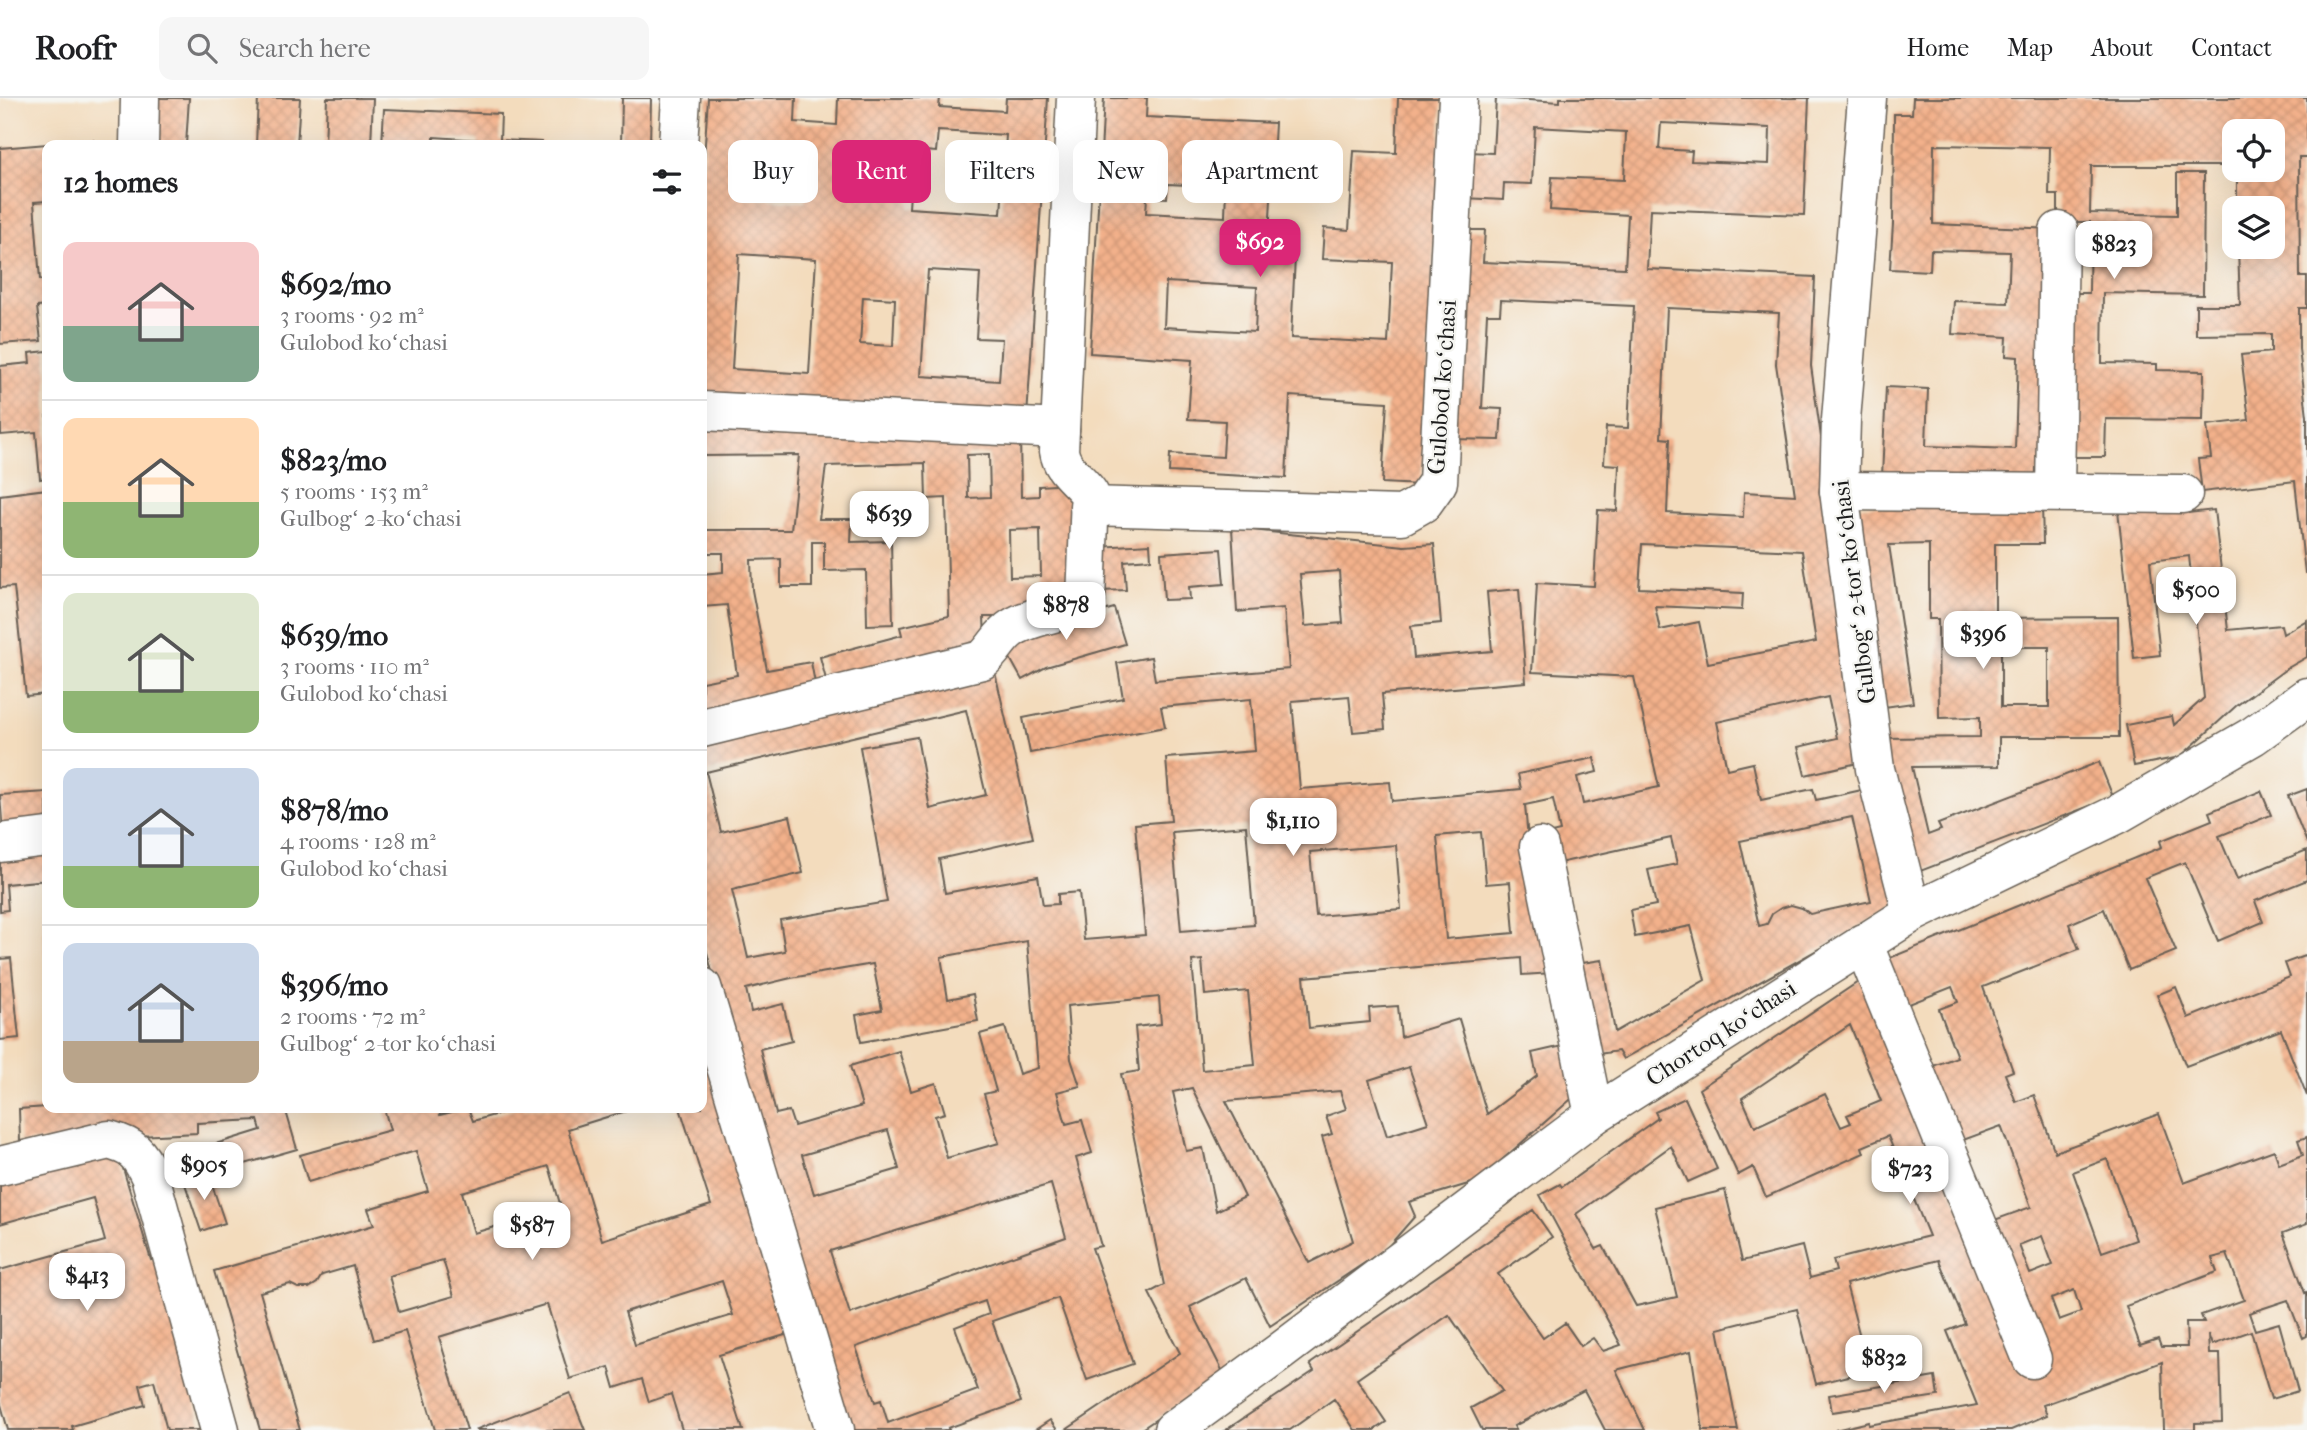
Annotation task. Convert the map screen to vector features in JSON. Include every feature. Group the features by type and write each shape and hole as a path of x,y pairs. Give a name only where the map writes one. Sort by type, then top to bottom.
{"street":[{"path":"139,140 140,98"},
{"path":"678,140 681,98"},
{"path":"707,727 982,660 1014,626 1081,605 1086,600 1090,495 1066,471 1060,458 1076,98"},
{"name":"Gulobod koʻchasi","path":"1089,506 1402,515 1423,503 1438,482 1458,98"},
{"name":"Gulbogʻ 2-tor koʻchasi","path":"1867,98 1841,421 1839,491 1875,769 1912,913"},
{"path":"2055,492 2059,231"},
{"path":"707,411 1060,429"},
{"path":"1839,491 2183,494"},
{"name":"Chortoq koʻchasi","path":"1173,1430 1594,1115 1912,913 2118,814 2253,736 2307,697"},
{"path":"0,843 42,838"},
{"path":"1539,847 1594,1115"},
{"path":"1863,943 2032,1359"},
{"path":"707,1004 835,1430"},
{"path":"0,1166 109,1140 127,1145 140,1155 150,1176 220,1430"}],"building":[{"path":"153,98 189,98 186,140 151,140"},
{"path":"258,98 300,98 297,140 256,140"},
{"path":"327,98 373,98 371,140 325,140"},
{"path":"622,98 651,98 650,140 621,140"},
{"path":"708,98 796,98 795,122 837,125 838,98 940,98 939,107 1005,111 1006,98 1048,98 1045,140 1006,140 1006,135 938,131 936,152 931,152 931,140 832,140 832,203 909,203 909,208 1001,214 1002,203 1041,203 1027,417 707,397 705,140","holes":["739,254 816,259 809,374 732,369","928,270 980,273 976,338 1002,339 999,381 921,376","863,297 895,299 893,346 860,344"]},
{"path":"1104,98 1147,98 1146,117 1275,123 1274,140 1182,140 1182,185 1168,184 1168,140 1102,140"},
{"path":"1398,98 1442,98 1421,485 1382,483 1387,402 1290,396 1286,478 1169,472 1170,454 1223,457 1225,421 1188,419 1192,360 1090,353 1098,203 1147,203 1146,213 1225,217 1225,203 1271,203 1268,256 1295,257 1291,338 1388,343 1392,262 1322,259 1324,228 1349,230 1354,151 1396,153","holes":["1166,282 1257,287 1255,332 1164,327"]},
{"path":"1496,98 1560,102 1560,98 1809,98 1804,215 1650,209 1647,269 1815,277 1811,366 1845,608 1871,760 1805,775 1798,747 1837,738 1828,697 1717,722 1727,769 1753,763 1761,800 1813,789 1816,800 1871,788 1897,905 1623,1059 1618,1051 1585,1056 1569,965 1602,960 1615,1032 1705,980 1691,926 1635,937 1630,910 1656,905 1648,870 1677,864 1671,838 1550,865 1543,835 1560,831 1553,799 1525,805 1536,931 1549,929 1553,973 1522,975 1521,958 1304,977 1309,1028 1370,1022 1369,1008 1398,1006 1401,1037 1459,1019 1487,1114 1537,1076 1532,1053 1567,1045 1578,1093 1478,1181 1409,1202 1415,1216 1387,1248 1270,1326 1246,1278 1190,1307 1225,1376 1140,1430 1066,1430 1180,1353 1149,1293 1164,1285 1121,1074 1139,1071 1135,1027 1161,1024 1159,997 1067,1006 1071,1059 1080,1086 1057,1092 1066,1124 1082,1120 1092,1153 1076,1158 1101,1246 1092,1248 1133,1364 1087,1380 1058,1298 992,1321 1021,1402 948,1428 949,1430 844,1430 707,952 707,776 721,832 790,816 803,873 732,890 748,958 785,951 780,920 887,902 860,747 917,737 930,809 986,795 966,710 707,772 707,736 994,668 1033,838 939,859 945,893 1038,876 1043,905 1058,904 1058,894 1079,892 1084,940 1145,935 1135,824 1171,821 1166,758 1255,751 1251,699 1161,707 1165,727 1030,753 1023,718 1123,698 1117,663 1151,657 1155,680 1289,669 1284,608 1237,612 1232,528 1404,546 1434,544 1441,623 1411,626 1414,658 1492,651 1487,592 1519,589 1526,682 1382,694 1385,729 1353,732 1349,696 1292,701 1300,789 1390,782 1392,801 1521,789 1518,774 1594,758 1597,772 1577,777 1583,804 1659,787 1634,677 1532,672 1537,583 1594,586 1598,510 1617,511 1619,465 1604,464 1606,427 1628,428 1634,306 1501,300 1500,314 1487,314 1482,408 1502,409 1500,440 1451,439 1461,230 1485,230 1483,262 1625,268 1628,215 1550,210 1552,177 1624,180 1626,132 1535,127 1532,184 1504,183 1503,200 1465,198 1468,152 1493,153","holes":["1661,123 1770,128 1769,164 1691,161 1692,151 1659,149","1667,308 1779,313 1776,364 1795,495 1744,492 1743,517 1667,513 1670,439 1661,438","1642,544 1802,551 1816,642 1708,663 1699,622 1660,630 1655,606 1742,610 1743,593 1639,588","1339,571 1343,623 1305,626 1300,574","1852,817 1871,901 1810,914 1791,905 1781,908 1772,914 1767,924 1759,926 1740,841","1246,826 1254,925 1181,931 1172,832","1481,832 1486,884 1510,882 1514,933 1446,939 1437,836","1396,845 1401,909 1316,916 1310,852","1027,941 1038,1068 1019,1074 1005,1027 980,1034 996,1091 984,1094 999,1143 947,1158 935,1116 945,1113 936,1083 911,1091 899,1051 850,1066 862,1106 794,1126 789,1111 776,1114 760,1049 792,1041 783,1004 751,1012 746,989 791,978 873,964 882,1010 856,1015 861,1042 978,1021 973,994 948,999 941,957","1202,960 1205,995 1248,991 1255,1065 1202,1070 1192,961","1409,1067 1428,1123 1387,1136 1369,1080","1192,1088 1245,1197 1216,1211 1203,1148 1186,1151 1173,1092","1340,1091 1346,1109 1326,1116 1332,1134 1322,1137 1353,1241 1309,1263 1226,1101","888,1130 899,1169 814,1194 802,1155","1051,1184 1066,1237 850,1314 830,1251","985,1301 989,1314 955,1327 978,1390 888,1423 881,1400 875,1402 856,1347"]},
{"path":"1913,98 2307,98 2307,157 2299,157 2300,277 2307,277 2307,308 2299,308 2299,349 2307,416 2307,573 2295,481 2202,492 2198,459 2211,458 2207,425 2249,420 2241,355 2271,352 2271,334 2196,335 2196,305 2240,305 2238,259 2285,259 2285,196 2237,196 2237,182 2285,182 2285,119 2222,119 2222,166 2091,166 2090,213 2177,215 2177,173 2204,173 2203,295 2103,293 2102,363 2157,364 2157,370 2204,371 2203,420 2106,419 2105,457 2064,457 2066,293 2089,293 2090,222 2058,222 2058,195 2049,195 2050,147 1934,145 1933,224 2054,229 2044,484 1882,477 1886,387 1928,389 1926,446 2015,449 2018,357 2006,356 2007,337 1952,334 1954,301 2008,303 2010,252 1931,250 1930,271 1890,269 1894,114 1912,114"},
{"path":"384,109 501,114 500,140 434,137 434,140 382,140"},
{"path":"42,144 42,201 34,202 42,280 42,306 37,307 41,341 0,344 0,148"},
{"path":"42,352 40,479 36,432 1,435 0,366 30,363 29,353"},
{"path":"707,426 1020,434 1021,497 1039,496 1039,486 1071,484 1075,597 1013,617 984,617 985,639 828,687 820,657 902,635 900,627 949,616 946,498 926,499 925,463 826,466 819,519 852,519 851,542 891,541 893,624 867,625 866,570 824,571 824,542 812,542 812,587 781,587 781,559 751,560 752,590 767,670 811,662 817,694 707,720 707,681 737,675 727,605 707,607 707,574 723,572 723,553 707,553 707,530 791,530 799,455 707,456","holes":["989,454 990,497 968,498 967,455","1040,529 1041,576 1010,577 1009,530"]},
{"path":"42,490 42,694 26,696 14,587 0,588 0,495"},
{"path":"2188,502 2189,513 2214,510 2228,630 2281,625 2283,634 2307,620 2307,657 2236,706 2180,757 2134,766 2126,725 2172,716 2174,725 2204,698 2189,556 2150,561 2160,655 2134,658 2118,510"},
{"path":"2042,504 2043,544 1995,544 1995,618 2118,617 2119,737 1999,737 1999,766 1912,767 1928,835 1941,830 1938,824 2099,762 2113,797 1910,875 1879,738 1980,737 1980,717 1939,718 1938,619 1929,619 1929,544 1889,545 1913,703 1877,708 1852,506","holes":["2001,647 2049,647 2049,707 2001,707"]},
{"path":"1150,544 1151,559 1124,561 1126,590 1100,591 1097,547"},
{"path":"1221,549 1224,584 1189,587 1190,599 1164,600 1161,553"},
{"path":"1114,608 1125,644 1046,667 1022,680 1005,649 1035,631"},
{"path":"2307,789 2307,843 2288,796"},
{"path":"2261,791 2271,815 2219,836 2237,879 2307,850 2307,880 2255,901 2263,922 2218,941 2185,862 2145,878 2176,951 2129,970 2104,909 2069,924 2079,949 1983,987 2013,1071 2005,1074 2016,1102 2034,1095 2055,1152 2159,1114 2184,1183 2274,1150 2279,1164 2303,1155 2298,1140 2307,1137 2307,1224 2283,1233 2305,1293 2307,1292 2307,1336 2303,1338 2288,1300 2249,1313 2255,1330 2279,1323 2298,1391 2271,1399 2251,1331 2212,1345 2208,1334 2209,1354 2220,1354 2222,1422 2195,1423 2195,1430 2164,1430 2162,1362 2043,1405 2047,1415 2011,1430 1835,1430 1977,1405 1947,1331 1965,1324 1939,1260 1846,1284 1869,1371 1816,1384 1797,1309 1718,1329 1738,1430 1703,1430 1691,1351 1616,1370 1645,1430 1605,1430 1584,1390 1514,1426 1516,1430 1482,1430 1471,1408 1502,1391 1449,1315 1357,1379 1386,1422 1374,1430 1355,1430 1334,1399 1290,1430 1226,1430 1314,1371 1310,1364 1533,1210 1552,1237 1498,1274 1543,1338 1565,1323 1581,1346 1593,1338 1603,1351 1621,1345 1540,1195 1560,1184 1562,1187 1658,1118 1655,1112 1685,1098 1717,1169 1688,1182 1671,1146 1576,1214 1596,1249 1603,1246 1636,1306 1677,1297 1655,1207 1725,1190 1742,1261 1802,1246 1810,1278 1836,1271 1833,1260 1929,1236 1888,1136 1862,1147 1864,1153 1766,1197 1753,1167 1738,1175 1699,1089 1864,978 2026,1369 2038,1364 1986,1223 2031,1207 2001,1126 1947,1146 1920,1071 1957,1057 1939,1009 1958,1002 1952,987 1894,1010 1875,964 2162,847 2160,841 2212,820 2209,812","holes":["1850,1025 1881,1101 1847,1115 1851,1123 1841,1127 1825,1094 1755,1127 1742,1098","2107,1159 2136,1240 2102,1252 2073,1172","2042,1236 2053,1265 2030,1274 2019,1245","2227,1254 2244,1300 2201,1315 2204,1322 2186,1322 2187,1347 2161,1347 2158,1339 2140,1345 2126,1306 2217,1272 2212,1258","2074,1290 2081,1312 2059,1320 2051,1299"]},
{"path":"42,792 42,830 3,834 0,795"},
{"path":"42,852 42,880 6,884 8,910 0,911 0,856"},
{"path":"2307,955 2307,1096 2281,1030 2186,1066 2157,995 2176,987 2188,1018 2290,977 2285,963"},
{"path":"11,958 19,1038 0,1040 0,959"},
{"path":"707,1066 795,1332 719,1355 743,1430 682,1430 671,1394 649,1402 642,1379 615,1388 609,1367 570,1379 547,1304 439,1337 467,1430 435,1430 405,1331 374,1340 353,1266 322,1275 317,1283 309,1288 298,1288 290,1284 260,1292 300,1430 260,1430 214,1271 374,1225 368,1209 428,1191 416,1151 308,1182 300,1155 390,1130 385,1113 470,1113 473,1121 501,1113 620,1113 568,1129 602,1240 711,1205 682,1113 707,1113","holes":["549,1166 561,1207 474,1233 462,1192","443,1260 454,1296 399,1312 389,1276","722,1281 733,1315 635,1345 625,1312"]},
{"path":"42,1107 42,1113 286,1113 297,1149 217,1172 209,1146 261,1130 258,1120 197,1123 197,1133 20,1142 19,1109"},
{"path":"118,1152 151,1260 156,1259 203,1430 167,1430 154,1381 140,1385 145,1405 72,1426 73,1430 8,1430 0,1401 0,1270 105,1241 93,1198 0,1224 0,1184"},
{"path":"208,1173 225,1223 201,1231 184,1181"},
{"path":"1935,1377 1938,1396 1832,1412 1829,1395"},
{"path":"570,1393 585,1430 475,1430"},
{"path":"1050,1420 1057,1430 1035,1430"}]}
